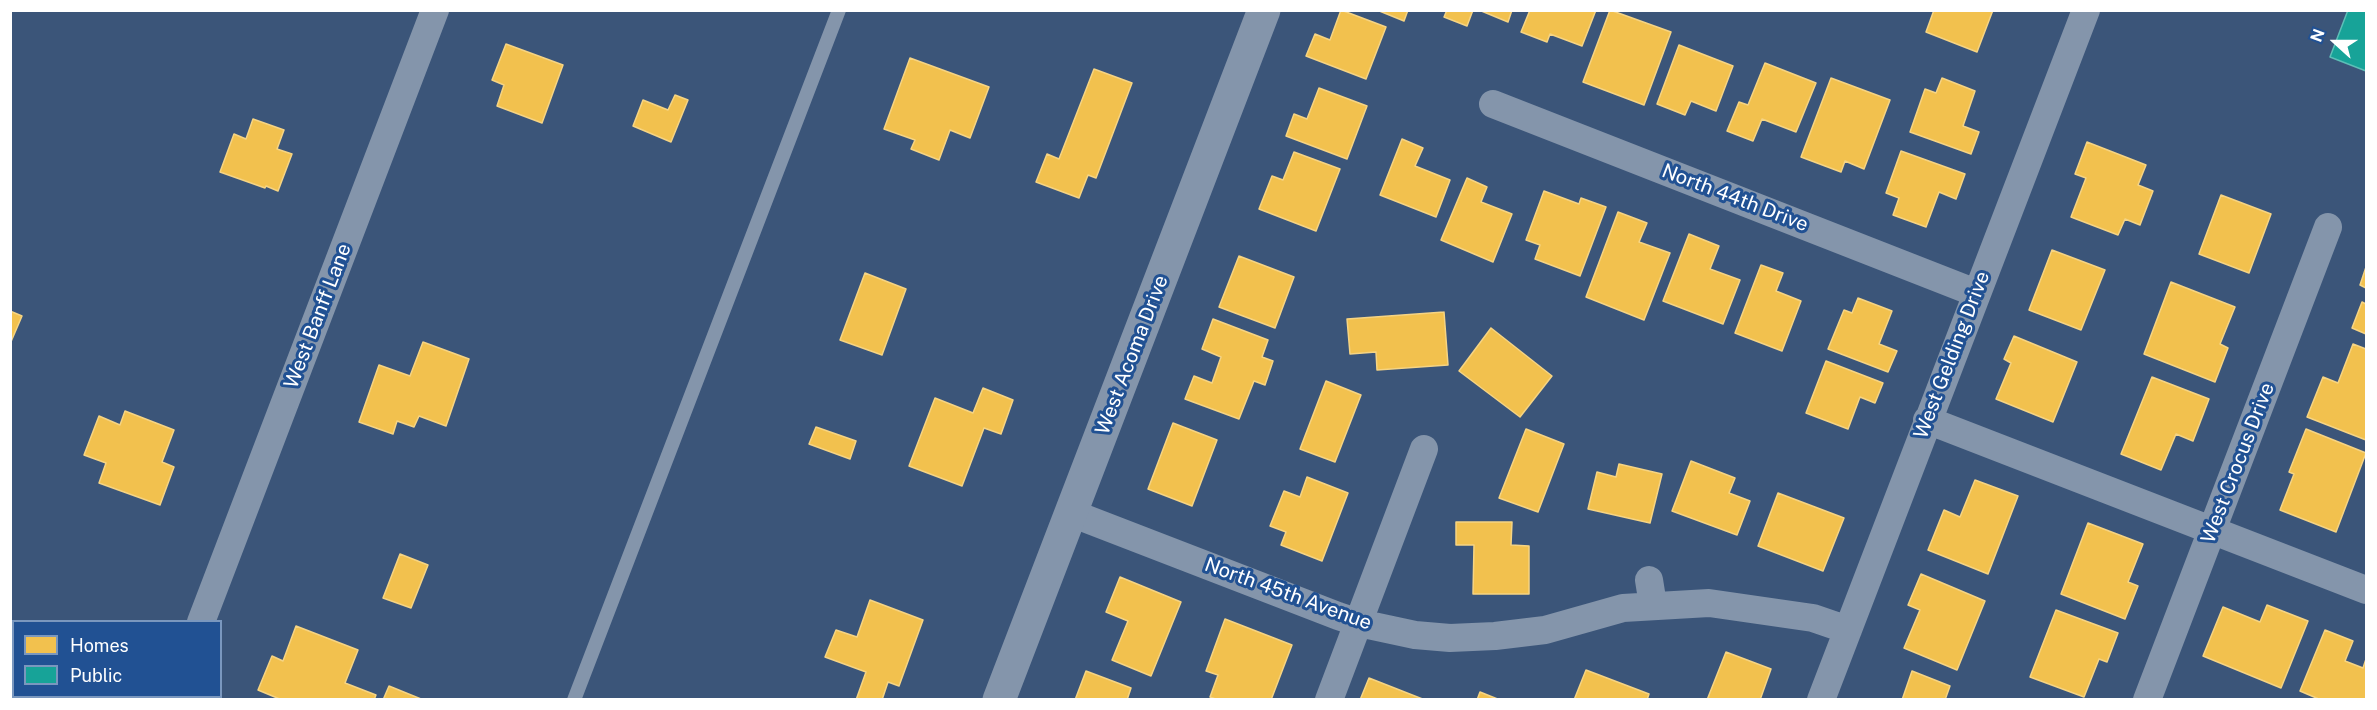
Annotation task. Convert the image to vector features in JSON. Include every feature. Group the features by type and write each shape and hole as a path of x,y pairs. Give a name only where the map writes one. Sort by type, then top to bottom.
{"street":[{"name":"West Banff Lane","path":"201,620 435,10"},
{"name":"West Acoma Drive","path":"999,699 1264,10"},
{"name":"West Gelding Drive","path":"1821,699 2086,10"},
{"name":"North 44th Drive","path":"1493,104 1976,293"},
{"name":"West Crocus Drive","path":"2147,699 2328,227"},
{"path":"1927,420 2367,590"},
{"path":"1329,699 1424,449"},
{"name":"North 45th Avenue","path":"1071,513 1359,623 1415,635 1450,638 1545,630 1623,609 1651,592 1813,618 1848,630"}],"lane":[{"path":"574,699 838,10"}],"building: Homes":[{"path":"1341,10 1386,27 1366,79 1306,56 1315,34 1330,40"},
{"path":"1377,10 1408,10 1404,21"},
{"path":"1447,10 1473,10 1467,26 1444,17"},
{"path":"1479,10 1512,10 1508,22"},
{"path":"1530,10 1596,10 1582,46 1550,34 1547,42 1521,32"},
{"path":"1610,10 1671,32 1644,105 1583,82"},
{"path":"1934,10 1993,10 1977,52 1926,32"},
{"path":"506,44 563,65 542,123 497,106 504,85 492,80"},
{"path":"1679,45 1733,66 1716,111 1691,101 1685,115 1657,104"},
{"path":"910,58 989,87 970,138 950,130 939,160 911,149 915,140 884,129"},
{"path":"1765,63 1816,83 1796,132 1762,119 1753,141 1727,131 1739,102 1748,105"},
{"path":"1094,69 1132,83 1096,178 1088,175 1079,198 1036,182 1047,154 1059,159"},
{"path":"1831,78 1890,100 1864,169 1845,161 1841,172 1801,157"},
{"path":"1942,78 1975,91 1963,126 1979,132 1971,154 1910,132 1925,89 1936,93"},
{"path":"1319,88 1367,106 1347,159 1286,136 1294,114 1307,119"},
{"path":"675,95 688,100 671,142 633,126 643,100 668,110"},
{"path":"253,119 284,130 277,149 292,154 278,191 220,172 234,134 246,139"},
{"path":"1402,139 1423,148 1415,166 1450,180 1436,217 1380,195"},
{"path":"2087,142 2146,165 2138,185 2153,191 2140,225 2125,219 2118,235 2071,217 2086,178 2075,174"},
{"path":"1901,151 1965,174 1956,199 1939,192 1926,227 1893,215 1899,198 1886,193"},
{"path":"1294,152 1340,169 1316,231 1259,209 1272,176 1283,180"},
{"path":"1467,178 1487,187 1481,202 1512,214 1493,262 1441,240"},
{"path":"1544,191 1579,204 1581,198 1606,207 1580,276 1535,259 1540,245 1526,240"},
{"path":"2221,195 2271,214 2249,273 2199,254"},
{"path":"1618,212 1647,223 1639,242 1670,253 1644,320 1586,297"},
{"path":"1689,234 1719,246 1710,269 1740,280 1723,324 1663,301"},
{"path":"2052,250 2105,270 2081,330 2029,310"},
{"path":"1239,256 1294,277 1275,328 1219,307"},
{"path":"1761,265 1783,273 1776,291 1801,301 1782,351 1735,333"},
{"path":"2366,267 2366,288 2360,285"},
{"path":"865,273 906,289 882,355 840,340"},
{"path":"2171,282 2235,307 2220,344 2228,348 2215,382 2144,354"},
{"path":"1858,298 1892,311 1879,344 1897,351 1888,372 1828,349 1844,310 1852,313"},
{"path":"2362,302 2366,304 2366,334 2352,328"},
{"path":"10,311 22,316 10,344"},
{"path":"1444,312 1448,365 1377,370 1376,352 1350,354 1347,319"},
{"path":"1213,319 1268,340 1262,357 1273,361 1265,385 1254,381 1239,419 1185,399 1194,376 1212,383 1221,357 1202,349"},
{"path":"1491,328 1552,376 1520,417 1459,371"},
{"path":"2014,336 2077,362 2053,422 1996,399 2011,363 2004,359"},
{"path":"423,342 469,359 446,426 419,416 414,427 397,421 393,434 359,422 379,365 410,376"},
{"path":"2353,344 2366,349 2366,440 2307,417 2323,377 2338,383"},
{"path":"1826,361 1883,383 1875,403 1860,397 1848,429 1806,413"},
{"path":"2152,377 2209,399 2193,441 2176,434 2161,470 2121,454"},
{"path":"1326,381 1361,395 1335,462 1300,449"},
{"path":"983,388 1013,400 1001,434 984,428 962,486 909,466 935,398 973,413"},
{"path":"125,411 174,430 162,462 174,467 160,505 99,483 106,463 84,455 99,416 120,425"},
{"path":"1173,423 1217,440 1192,506 1148,489"},
{"path":"816,427 856,441 850,459 809,444"},
{"path":"1526,429 1564,444 1538,512 1499,498"},
{"path":"2306,429 2366,453 2336,532 2280,510 2294,474 2289,472"},
{"path":"1691,461 1735,478 1729,493 1750,501 1737,535 1672,511"},
{"path":"1619,464 1662,474 1650,523 1588,509 1597,472 1616,477"},
{"path":"1307,477 1348,493 1322,561 1281,545 1286,532 1270,526 1284,491 1300,497"},
{"path":"1975,480 2018,496 1988,574 1928,550 1944,510 1960,517"},
{"path":"1778,493 1844,518 1823,571 1758,546"},
{"path":"1456,522 1512,522 1511,545 1529,546 1529,594 1473,594 1474,545 1456,545"},
{"path":"2088,523 2143,544 2128,582 2138,586 2125,619 2061,594"},
{"path":"400,554 428,565 411,608 383,598"},
{"path":"1921,574 1985,601 1957,670 1904,648 1920,610 1908,605"},
{"path":"1120,577 1181,602 1151,676 1112,660 1128,621 1106,612"},
{"path":"870,600 923,620 899,686 888,682 882,700 856,700 866,672 825,657 836,630 857,637"},
{"path":"2267,605 2308,621 2281,688 2203,656 2223,607 2260,622"},
{"path":"2056,610 2118,633 2107,662 2099,659 2084,697 2030,677"},
{"path":"1225,619 1292,645 1271,700 1218,700 1210,697 1218,675 1206,671"},
{"path":"296,626 358,650 345,683 376,695 374,700 282,700 258,690 272,656 283,661"},
{"path":"2325,630 2353,641 2345,661 2363,668 2366,659 2366,700 2321,700 2300,691"},
{"path":"1726,652 1771,669 1760,700 1707,700"},
{"path":"1586,670 1649,694 1647,700 1574,700"},
{"path":"1086,671 1131,688 1127,700 1075,700"},
{"path":"1912,671 1950,686 1945,700 1902,700"},
{"path":"1369,678 1425,700 1360,700"},
{"path":"389,686 421,699 421,700 383,700"},
{"path":"1480,692 1500,700 1477,700"},
{"path":"38,698 73,698 77,700 38,700"}],"building: Public":[{"path":"2348,10 2366,10 2366,71 2330,57"}]}
